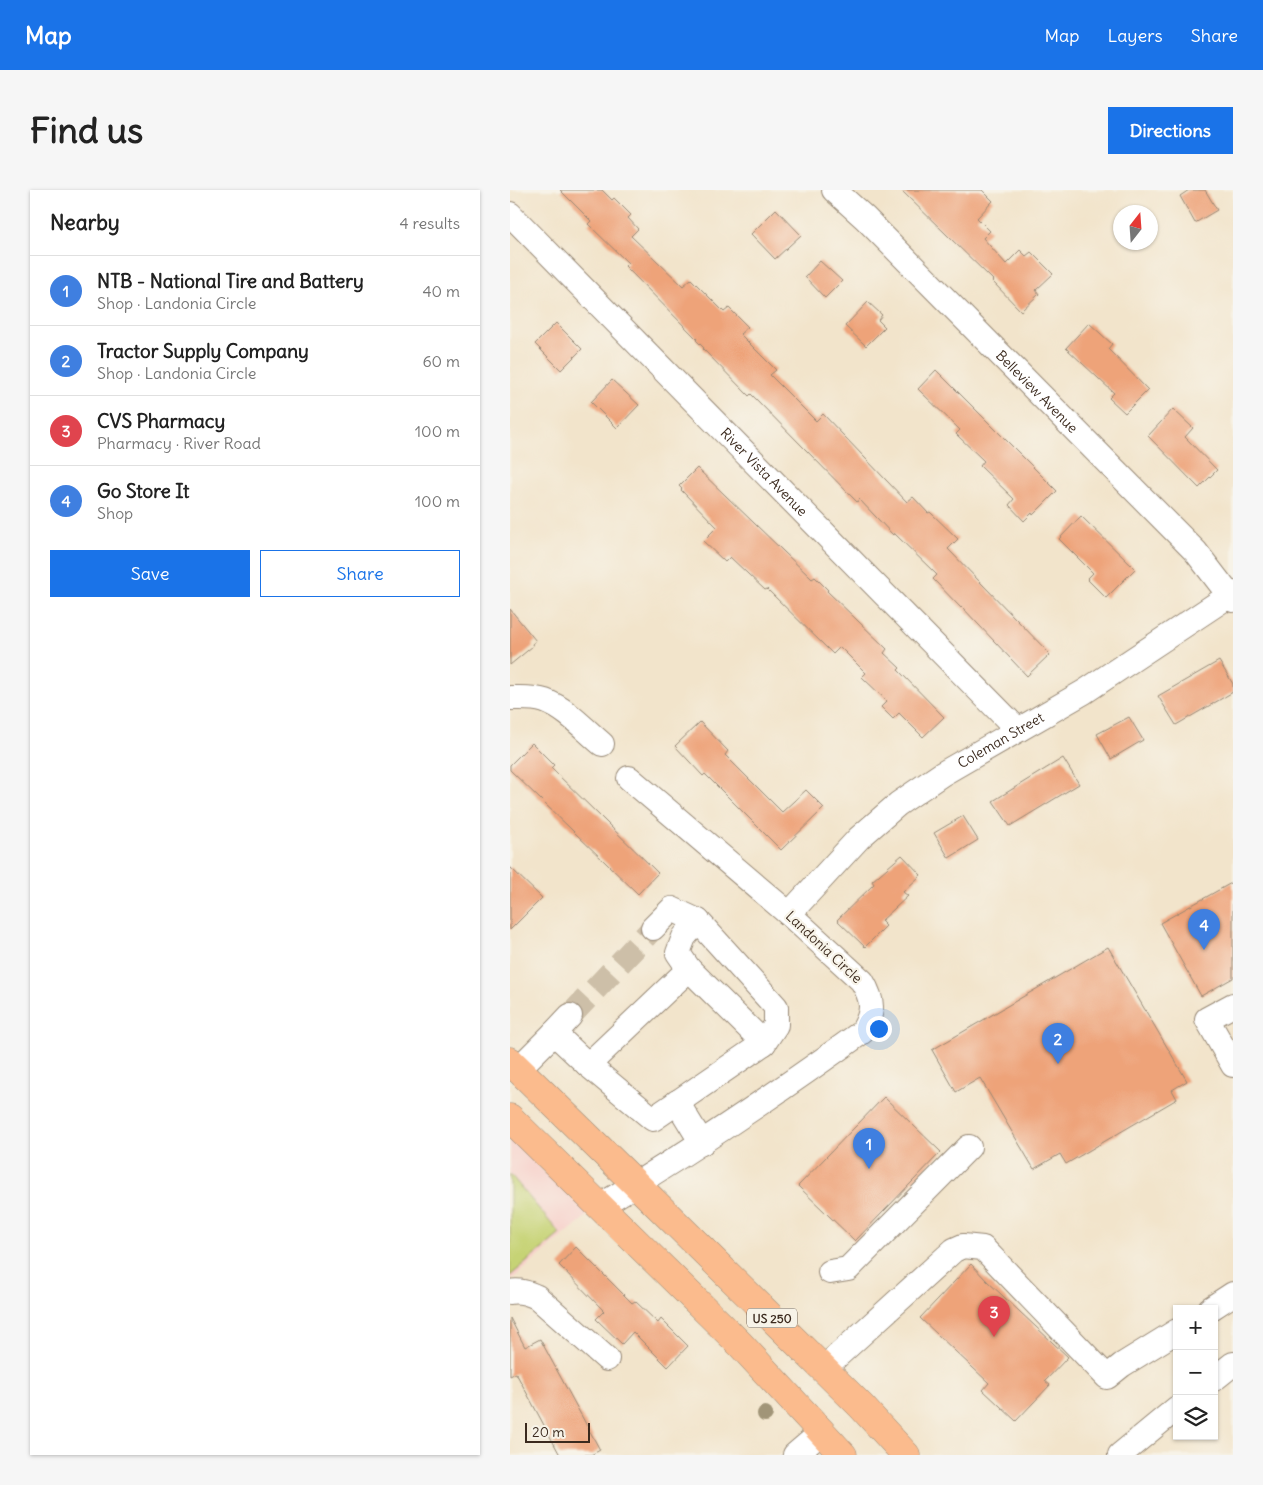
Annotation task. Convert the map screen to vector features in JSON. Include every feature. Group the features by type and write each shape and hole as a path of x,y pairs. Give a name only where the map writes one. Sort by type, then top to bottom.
{"highway":[{"name":"US 250","path":"514,1065 861,1406 906,1455"},
{"name":"US 250","path":"510,1118 740,1344 843,1455"}],"street":[{"name":"Belleview Avenue","path":"834,190 1196,552 1232,596"},
{"name":"River Vista Avenue","path":"510,214 1018,730"},
{"name":"Coleman Street","path":"789,914 859,838 898,804 942,774 1084,692 1232,596"},
{"path":"510,698 527,697 545,701 560,709 602,744"},
{"name":"Landonia Circle","path":"600,1206 702,1143 780,1091 862,1032 869,1020 872,1006 870,993 862,981 789,914 628,778"},
{"path":"514,1065 562,1025 588,1065 653,1119 764,1043 776,1025 776,1007 698,920 672,909 653,928"},
{"path":"698,920 684,937 678,953 689,969 764,1043"},
{"path":"588,1065 689,969"},
{"path":"1233,1005 1207,1019 1233,1064"},
{"path":"677,1102 702,1143"},
{"path":"830,1272 848,1269 969,1147"},
{"path":"823,1369 954,1250 963,1246 983,1248 1107,1377 1122,1365 1173,1333"},
{"path":"510,1292 527,1292 537,1297 607,1359"},
{"path":"1216,1305 1233,1294"},
{"path":"1218,1375 1233,1364"},
{"path":"1120,1455 1173,1411"},
{"path":"795,1455 822,1432"}],"shaded area":[{"path":"510,1139 589,1214 510,1281"}],"green space":[{"path":"510,1174 560,1234 510,1276"}],"building":[{"path":"560,190 602,190 612,200 614,198 631,215 628,218 638,229 631,236 683,286 691,279 724,312 729,308 748,327 740,334 776,370 770,375 816,421 823,414 907,502 913,497 958,539 948,549 1050,654 1027,676 933,579 937,575 894,533 893,535 859,499 857,502 751,394 749,396 703,349 697,339 625,266 628,263 588,224 591,221"},
{"path":"901,190 982,190 993,201 977,218 990,231 983,238 1006,264 1020,250 1026,256 1031,252 1053,274 1036,290 1039,294 1021,311 993,280"},
{"path":"1189,190 1205,190 1217,210 1195,223 1180,196"},
{"path":"776,209 801,235 775,259 751,234"},
{"path":"820,261 842,281 825,298 805,277"},
{"path":"868,302 882,315 878,320 885,327 866,346 845,326"},
{"path":"556,323 582,349 561,370 535,344"},
{"path":"1089,323 1112,344 1108,349 1148,390 1125,413 1109,398 1114,393 1066,348"},
{"path":"936,370 1057,491 1033,515 1032,513 1024,521 1009,505 1014,499 980,466 984,461 956,434 960,430 918,389"},
{"path":"612,380 639,405 617,428 591,402"},
{"path":"1173,409 1193,428 1185,437 1217,470 1199,488 1148,436"},
{"path":"697,468 812,579 815,577 887,649 884,653 900,668 898,670 944,717 923,737 899,713 893,719 881,707 887,701 862,677 866,673 840,647 833,654 767,589 765,590 730,557 725,562 703,541 717,527 679,486"},
{"path":"1081,516 1135,569 1106,598 1087,579 1093,573 1059,539"},
{"path":"510,609 536,641 532,644 533,646 510,665"},
{"path":"1219,661 1233,684 1233,692 1176,725 1158,696"},
{"path":"1129,717 1143,740 1111,759 1097,734"},
{"path":"700,722 728,751 725,755 782,812 806,790 824,808 781,850 705,774 703,776 675,746"},
{"path":"532,743 554,765 551,768 658,873 638,894 510,770 510,765"},
{"path":"1063,758 1079,784 1010,826 993,801"},
{"path":"963,816 978,840 949,858 934,833"},
{"path":"902,855 921,875 903,892 908,896 881,921 886,926 865,947 837,920 874,884 872,881"},
{"path":"510,867 542,898 510,930"},
{"path":"1233,882 1233,978 1201,996 1160,923"},
{"path":"1108,947 1187,1081 1172,1090 1177,1099 1066,1164 1060,1154 1034,1169 980,1078 956,1092 932,1050"},
{"path":"884,1097 941,1152 855,1241 798,1186"},
{"path":"576,1247 632,1303 635,1301 658,1323 661,1319 688,1346 668,1367 633,1332 622,1344 596,1319 604,1311 559,1265"},
{"path":"971,1264 1068,1357 1045,1381 1050,1385 1016,1421 983,1390 989,1383 920,1318"},
{"path":"510,1318 525,1347 540,1339 600,1450 591,1455 560,1455 516,1373 510,1376"}],"tunnel":[{"path":"570,1016 653,928"}],"place":[{"name":"Go Store It","path":"1204,950"},
{"name":"Tractor Supply Company","path":"1058,1064"},
{"name":"NTB - National Tire and Battery","path":"869,1169"},
{"name":"CVS Pharmacy","path":"994,1337"}]}
